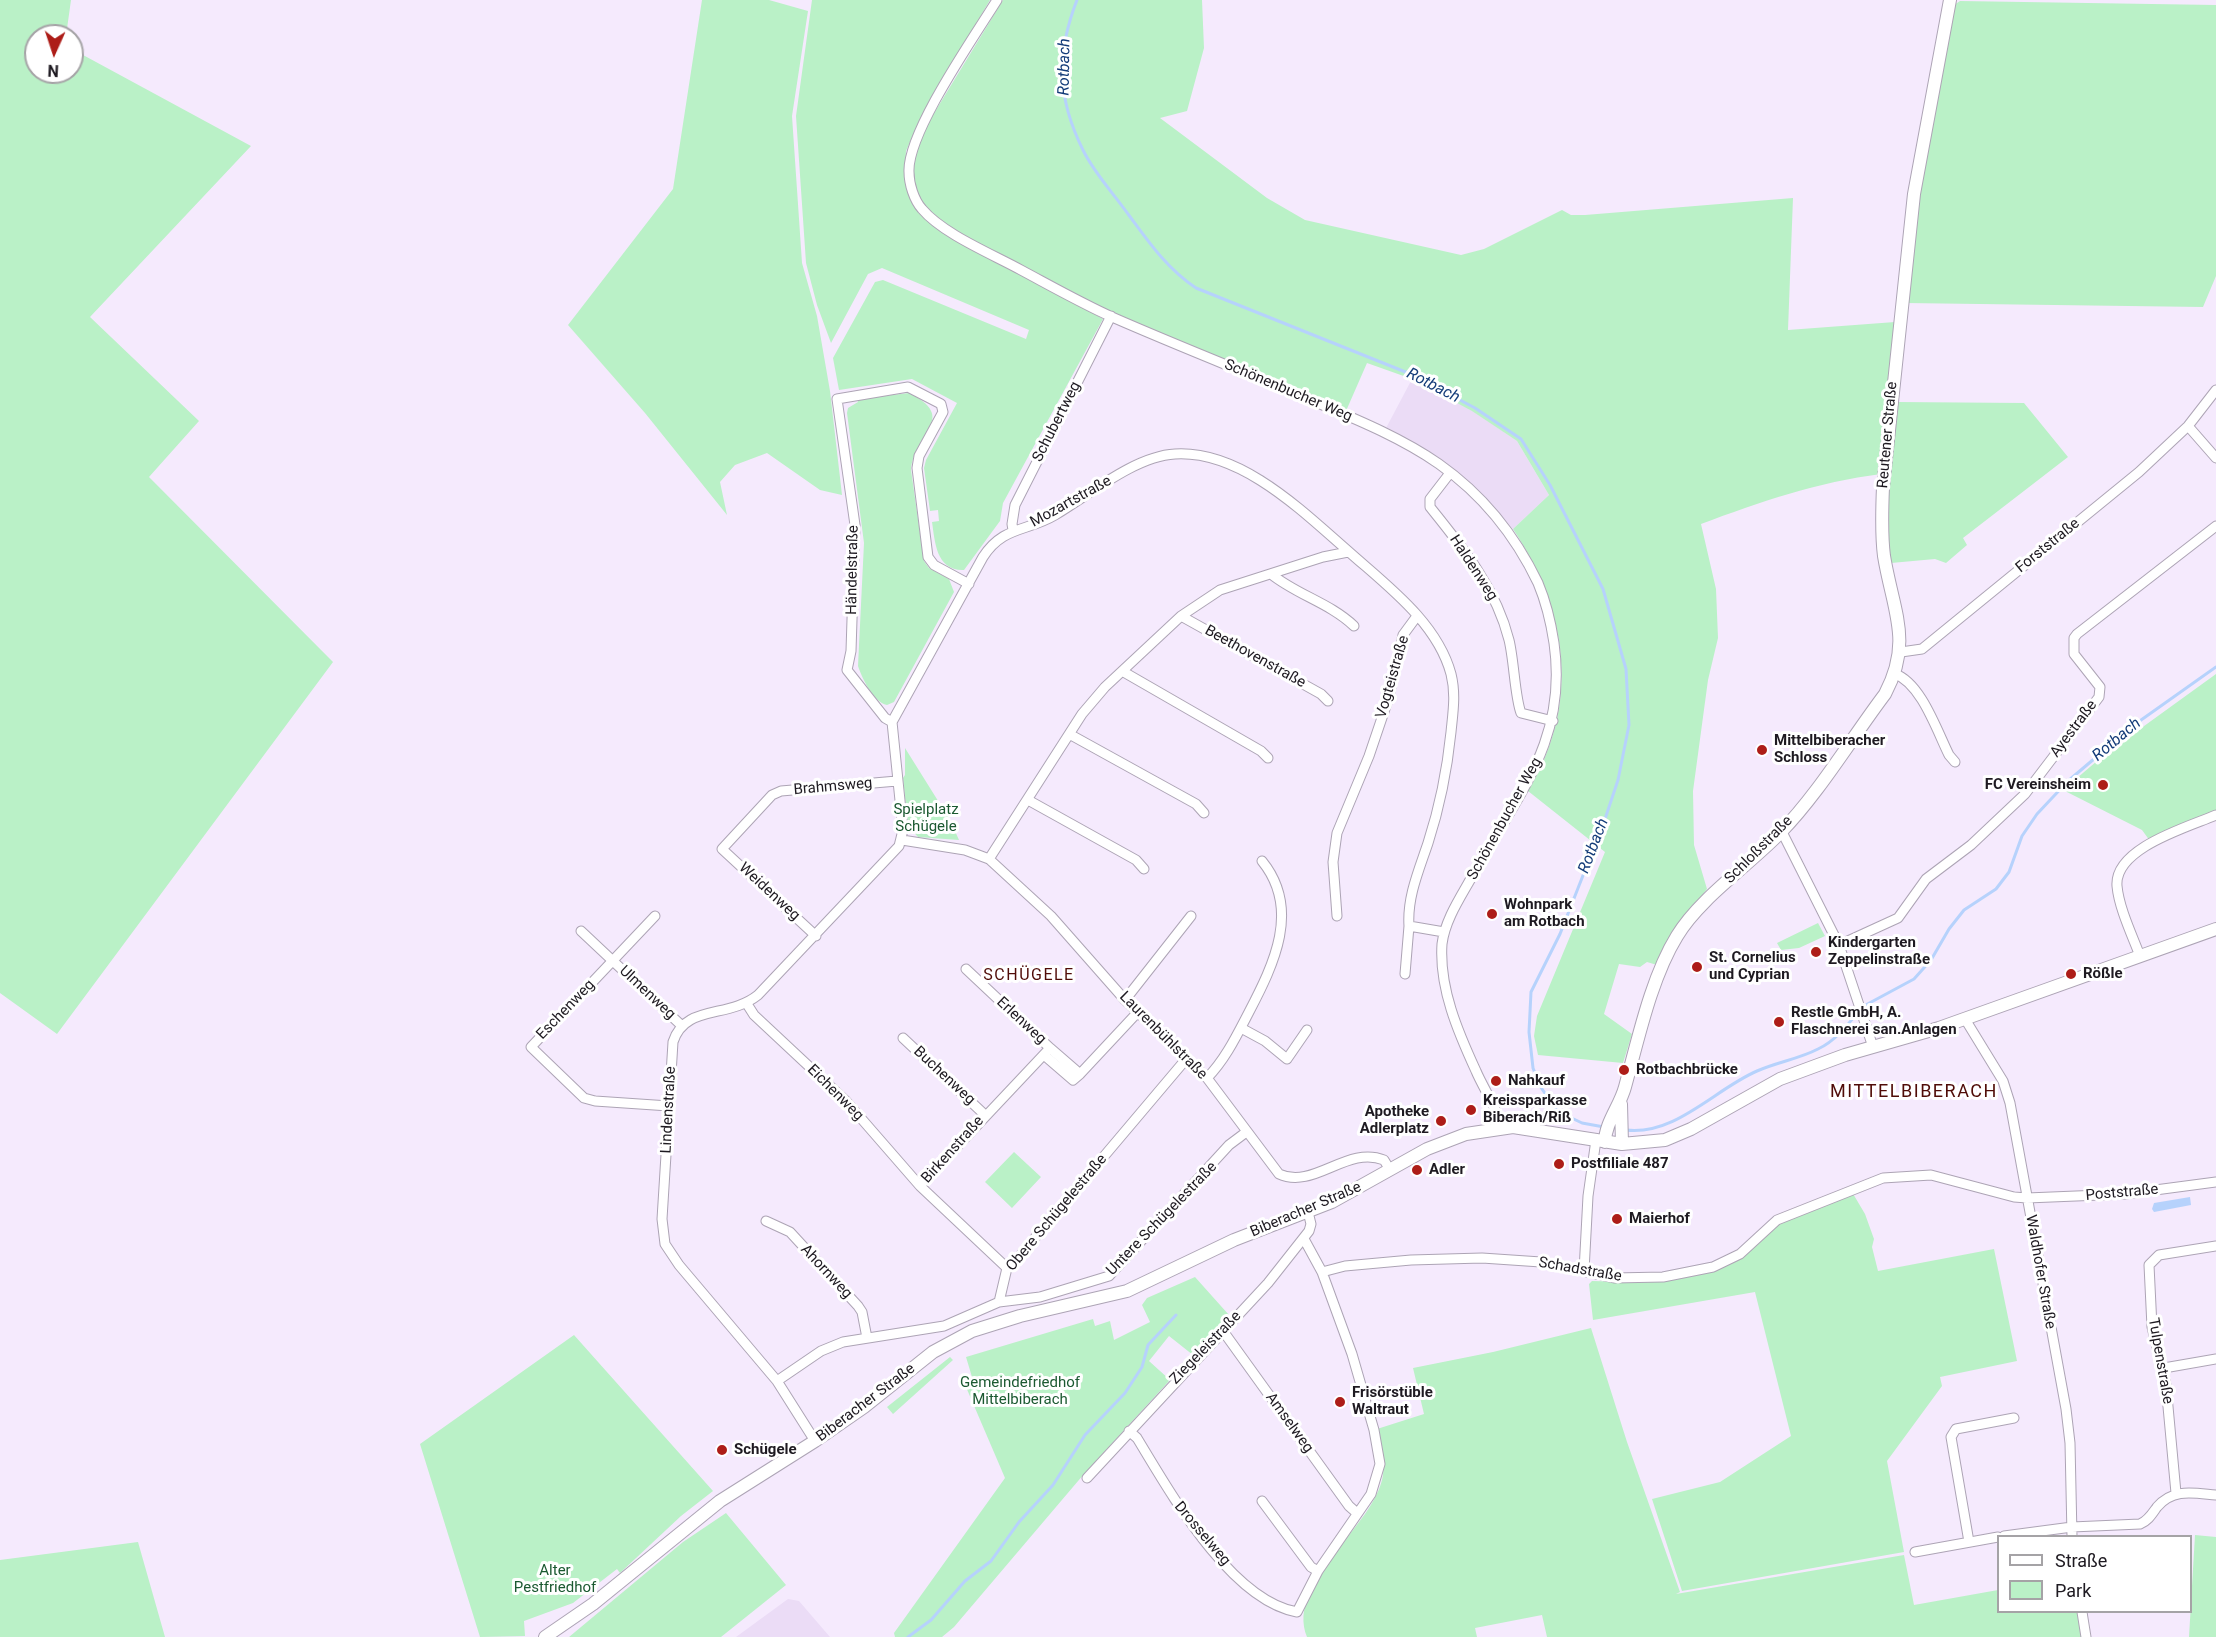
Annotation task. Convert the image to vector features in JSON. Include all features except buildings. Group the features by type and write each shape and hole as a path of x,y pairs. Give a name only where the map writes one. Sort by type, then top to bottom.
{"street":[{"name":"Schönenbucher Weg","path":"997,0 924,122 910,152 909,174 913,193 921,208 942,225 1084,303 1344,415 1409,446 1450,473 1487,504 1510,534 1542,592 1552,630 1557,672 1553,721 1531,777 1493,838 1444,932 1442,963 1445,990 1467,1052 1498,1116 1500,1128"},
{"name":"Reutener Straße","path":"1895,674 1900,652 1900,633 1881,527 1894,370 1914,194 1950,0"},
{"name":"Schubertweg","path":"1014,530 1012,524 1015,505 1111,316"},
{"name":"Händelstraße","path":"892,722 885,718 848,670 851,651 855,525 837,399 908,387 941,404 943,412 919,456 917,468 928,557 934,565 969,584"},
{"name":"Forststraße","path":"1900,652 1922,649 2139,472 2188,426 2216,390"},
{"path":"2188,426 2216,458"},
{"name":"Mozartstraße","path":"892,722 991,545 1002,535 1044,521 1146,460 1173,454 1190,454 1228,464 1246,472 1305,511 1348,552 1366,565 1417,616"},
{"name":"Haldenweg","path":"1450,473 1430,500 1430,507 1469,556 1498,605 1515,664 1518,705 1521,713 1553,721"},
{"name":"Ayestraße","path":"1839,945 1898,918 1926,879 1971,845 2025,794 2099,697 2100,687 2074,654 2078,634 2216,526"},
{"path":"989,859 1071,735 1082,714 1122,671 1181,616 1220,590 1323,556 1348,552"},
{"path":"1271,574 1285,585 1339,612 1354,626"},
{"name":"Beethovenstraße","path":"1181,616 1321,694 1328,701"},
{"name":"Vogteistraße","path":"1337,916 1333,862 1337,833 1369,756 1388,700 1403,635 1417,616 1440,645 1453,684 1454,707 1443,793 1412,894 1405,974"},
{"path":"1122,671 1261,751 1268,758"},
{"path":"1895,674 1905,678 1915,688 1955,762"},
{"name":"Schloßstraße","path":"1612,1134 1655,987 1667,952 1678,933 1693,915 1782,832 1885,694 1895,674"},
{"path":"681,1025 693,1018 747,1004 816,936 902,840 892,722"},
{"path":"1071,735 1196,804 1204,813"},
{"name":"Brahmsweg","path":"722,849 772,795 781,791 897,781"},
{"path":"1028,800 1136,860 1144,869"},
{"path":"2140,956 2117,884 2122,867 2141,849 2216,815"},
{"path":"1782,832 1839,945 1873,1047"},
{"name":"Laurenbühlstraße","path":"902,840 965,850 989,859 1074,938 1137,1013 1207,1078 1272,1168 1291,1179 1304,1177 1352,1158 1366,1156 1384,1160 1389,1170"},
{"name":"Weidenweg","path":"722,849 816,936"},
{"path":"1207,1078 1219,1066 1241,1028 1270,972 1281,938 1283,921 1279,894 1271,873 1262,861"},
{"name":"Ulmenweg","path":"612,962 655,916"},
{"path":"1125,1000 1191,916"},
{"path":"1408,926 1444,932"},
{"name":"Biberacher Straße","path":"545,1637 593,1604 675,1535 725,1497 815,1441 864,1407 933,1352 972,1331 1020,1316 1127,1291 1234,1240 1308,1212 1355,1190 1451,1139 1500,1128 1612,1134 1665,1140 1691,1129 1774,1082 1873,1047 1965,1020 2216,929"},
{"name":"Ulmenweg","path":"581,931 681,1025"},
{"name":"Eschenweg","path":"612,962 531,1047 584,1098 594,1101 669,1106"},
{"name":"Erlenweg","path":"966,969 1047,1052"},
{"name":"Eichenweg","path":"747,1004 754,1015 846,1101 920,1186"},
{"path":"1047,1052 1080,1074 1137,1013"},
{"name":"Waldhofer Straße","path":"1965,1020 2004,1080 2066,1409 2070,1443 2072,1532"},
{"name":"Lindenstraße","path":"681,1025 673,1042 662,1219 665,1244 679,1265 777,1381 815,1441"},
{"path":"1241,1028 1265,1041 1287,1059 1307,1030"},
{"name":"Buchenweg","path":"903,1038 985,1115"},
{"name":"Birkenstraße","path":"1006,1268 920,1186 1047,1052"},
{"name":"Obere Schügelestraße","path":"999,1302 1006,1268 1018,1258 1187,1058"},
{"name":"Untere Schügelestraße","path":"999,1302 1040,1297 1109,1276 1230,1145 1245,1133"},
{"path":"1584,1271 1588,1196 1612,1134"},
{"name":"Schadstraße","path":"1322,1272 1345,1266 1460,1258 1542,1262 1614,1278 1647,1279 1713,1267 1740,1254 1777,1220 1883,1178 1931,1175 2014,1197 2027,1198"},
{"name":"Poststraße","path":"2027,1198 2125,1194 2216,1182"},
{"path":"1262,1502 1311,1566 1318,1571 1376,1484 1379,1456 1352,1354 1322,1272 1304,1239 1311,1224 1308,1212"},
{"name":"Ahornweg","path":"766,1221 790,1232 858,1306 862,1312 867,1338"},
{"name":"Ziegeleistraße","path":"1087,1478 1268,1283 1304,1239"},
{"name":"Tulpenstraße","path":"2176,1493 2163,1368 2155,1344 2149,1265 2159,1255 2216,1246"},
{"path":"777,1381 821,1351 843,1342 944,1326 999,1302"},
{"name":"Amselweg","path":"1223,1331 1349,1506 1357,1513"},
{"path":"2163,1368 2216,1359"},
{"path":"1970,1542 1951,1437 1956,1429 2014,1418"},
{"name":"Drosselweg","path":"1129,1431 1137,1438 1181,1512 1249,1589 1267,1602 1297,1612 1318,1571"},
{"path":"2021,1535 2072,1532 2145,1522 2163,1500 2176,1493 2216,1495"},
{"path":"1915,1552 1997,1537"},
{"path":"2082,1613 2086,1637"}],"shaded area":[{"path":"1412,379 1473,411 1517,441 1549,495 1513,529 1490,502 1441,460 1385,430"},
{"path":"788,1599 799,1601 830,1637 736,1637"}],"green space":[{"path":"0,0 71,0 68,24 24,24 24,84 84,84 84,56 251,146 90,317 199,421 149,477 333,662 57,1034 0,993"},
{"path":"702,0 769,0 808,11 792,116 802,263 817,316 830,391 842,495 820,490 767,453 735,465 720,482 727,515 645,413 568,325 673,189"},
{"path":"812,0 990,0 920,119 906,151 905,175 918,210 1103,319 1003,503 1000,521 964,570 948,566 939,554 932,522 939,521 938,510 930,511 924,468 926,460 957,403 912,379 839,390 833,358 875,282 883,280 1026,339 1029,330 882,268 868,274 831,343 817,305 806,263 796,116"},
{"path":"1003,0 1202,0 1204,48 1187,111 1160,118 1267,198 1305,220 1461,255 1484,249 1562,210 1571,215 1585,215 1793,198 1788,330 1895,322 1881,474 1835,482 1790,494 1701,524 1716,589 1718,638 1708,680 1693,791 1694,845 1707,889 1675,930 1657,965 1647,962 1640,967 1619,964 1604,1014 1632,1034 1623,1063 1538,1055 1534,1036 1537,1016 1605,852 1528,791 1545,758 1556,725 1561,691 1561,658 1556,625 1546,593 1532,560 1513,529 1549,495 1517,441 1472,411 1412,379 1367,363 1346,411 1108,312 975,242 944,223 925,206 917,192 913,175 914,153 928,123"},
{"path":"1960,1 2216,5 2216,276 2203,307 1905,303 1919,194 1954,5"},
{"path":"909,393 924,402 931,410 932,419 914,457 911,470 924,561 929,568 949,579 954,592 894,702 887,705 873,695 858,666 864,543 847,413 848,408 858,402 857,399"},
{"path":"1897,402 2024,403 2068,457 1963,538 1967,545 1946,563 1935,559 1891,563 1887,503"},
{"path":"2216,674 2216,810 2150,841 2142,830 2063,790 2104,755"},
{"name":"Spielplatz Schügele","path":"905,748 950,820 959,840 918,837 908,826 903,778"},
{"path":"1818,923 1825,936 1799,948 1781,950 1777,943"},
{"path":"1014,1152 1041,1177 1012,1208 985,1182"},
{"path":"1852,1192 1865,1214 1874,1239 1872,1247 1878,1271 1994,1249 2017,1361 1940,1377 1942,1386 1887,1461 1904,1552 1682,1591 1652,1499 1720,1482 1791,1436 1755,1292 1593,1320 1589,1284 1592,1281 1631,1282 1742,1256 1779,1223"},
{"name":"Gemeindefriedhof Mittelbiberach","path":"1195,1277 1229,1315 1193,1355 1169,1336 1149,1361 1170,1380 1084,1474 954,1627 942,1637 895,1637 894,1633 1005,1478 963,1380 972,1377 966,1357 1093,1319 1095,1326 1110,1321 1114,1340 1150,1322 1142,1305 1147,1298"},
{"path":"1591,1328 1627,1442 1680,1592 1676,1594 1904,1555 1914,1605 1997,1590 1997,1613 2078,1613 2082,1637 1547,1637 1542,1615 1475,1628 1477,1637 1307,1637 1304,1616 1308,1595 1319,1575 1377,1495 1383,1469 1377,1429 1424,1414 1413,1368 1493,1352"},
{"name":"Alter Pestfriedhof","path":"574,1335 713,1491 681,1516 620,1573 617,1569 573,1603 524,1621 525,1636 480,1637 420,1444"},
{"path":"950,1357 953,1360 893,1414 887,1407"},
{"path":"726,1513 786,1585 721,1637 569,1637 683,1542"},
{"path":"2195,1535 2216,1537 2216,1637 2189,1637"},
{"path":"138,1542 165,1637 0,1637 0,1560"}],"water":[{"path":"2190,1197 2191,1205 2154,1212 2152,1209 2154,1203"}],"waterway":[{"name":"Rotbach","path":"1077,0 1065,39 1062,76 1064,94 1074,131 1093,167 1159,254 1196,288 1413,375 1475,408 1521,439 1550,485 1603,589 1626,669 1629,725 1618,780 1604,822 1560,934 1531,992 1529,1032 1533,1068 1540,1086 1557,1111 1582,1123 1604,1127"},
{"name":"Rotbach","path":"1862,1007 1914,979 1931,960 1949,929 1964,910 1996,889 2009,872 2022,836 2037,814 2068,781 2134,725 2216,667"},
{"name":"Rotbach","path":"1626,1130 1644,1130 1678,1119 1741,1079 1824,1046 1835,1038 1858,1012"},
{"path":"908,1637 931,1620 965,1581 991,1561 1019,1522 1053,1485 1085,1435 1125,1393 1142,1367 1148,1345 1176,1315"}],"place":[{"name":"Mittelbiberacher Schloss","path":"1762,750"},
{"name":"FC Vereinsheim","path":"2103,785"},
{"name":"Wohnpark am Rotbach","path":"1492,914"},
{"name":"Kindergarten Zeppelinstraße","path":"1816,952"},
{"name":"St. Cornelius und Cyprian","path":"1697,967"},
{"name":"Rößle","path":"2071,974"},
{"name":"Restle GmbH, A. Flaschnerei san.Anlagen","path":"1779,1022"},
{"name":"Rotbachbrücke","path":"1624,1070"},
{"name":"Nahkauf","path":"1496,1081"},
{"name":"Kreissparkasse Biberach/Riß","path":"1471,1110"},
{"name":"Apotheke Adlerplatz","path":"1441,1121"},
{"name":"Postfiliale 487","path":"1559,1164"},
{"name":"Adler","path":"1417,1170"},
{"name":"Maierhof","path":"1617,1219"},
{"name":"Frisörstüble Waltraut","path":"1340,1402"},
{"name":"Schügele","path":"722,1450"}],"district":[{"name":"SCHÜGELE","path":"1029,976"},
{"name":"MITTELBIBERACH","path":"1914,1092"}]}
